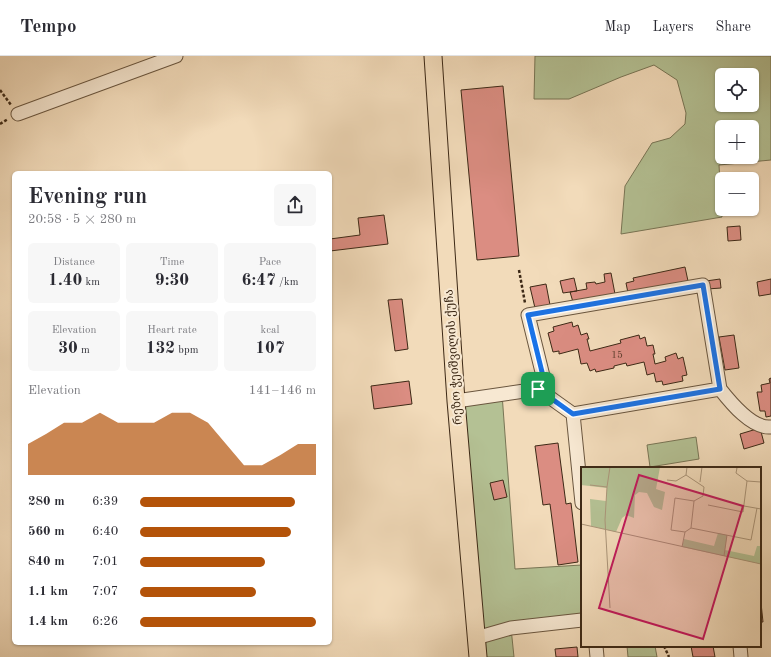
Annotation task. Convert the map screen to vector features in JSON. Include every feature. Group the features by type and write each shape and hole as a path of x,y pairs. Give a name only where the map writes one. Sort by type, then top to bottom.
{"main road":[{"name":"რეზო ჭეიშვილის ქუჩა","path":"434,56 456,400 478,657"}],"street":[{"path":"18,114 176,56"},
{"path":"538,389 543,376 528,315 703,285 720,389 738,411 763,428 771,427"},
{"path":"456,400 538,389 573,414 720,389"},
{"path":"573,414 581,493"},
{"path":"476,638 511,628 581,620"},
{"path":"596,647 597,657"},
{"path":"740,647 741,657"}],"path":[{"path":"0,90 18,114"},
{"path":"519,270 528,315"},
{"path":"664,647 669,657"}],"green space":[{"path":"535,56 771,56 771,160 759,161 759,120 715,120 715,164 729,164 719,165 719,172 715,172 715,216 722,217 621,234 625,186 652,143 670,138 685,124 686,113 677,80 654,65 569,99 534,99"},
{"path":"502,394 515,569 581,565 581,620 511,628 514,657 478,657 456,401"},
{"path":"696,437 699,459 650,467 647,445"},
{"path":"627,647 655,647 657,657 628,657"}],"building":[{"path":"503,86 519,256 477,260 461,90"},
{"path":"384,215 388,244 332,251 332,239 360,235 358,218"},
{"path":"740,226 741,240 728,241 727,227"},
{"path":"685,267 688,281 628,293 626,283 634,281 633,278"},
{"path":"611,273 615,294 573,302 570,292 587,289 586,283 595,282 596,284 605,282 604,274"},
{"path":"574,278 577,291 563,293 560,281"},
{"path":"720,279 721,288 707,289 706,281"},
{"path":"771,279 771,294 759,296 757,282"},
{"path":"546,284 550,305 535,308 530,287"},
{"path":"402,299 408,349 395,351 388,300"},
{"path":"572,322 573,327 578,325 581,335 587,333 590,351 621,343 620,340 639,335 640,339 645,337 647,346 653,345 655,364 666,361 665,357 676,353 678,359 683,357 687,375 682,376 683,381 663,385 662,381 656,382 654,373 647,375 644,362 627,366 626,363 614,366 614,368 596,372 595,369 590,371 587,363 581,364 578,349 559,354 559,351 553,352 548,333 554,331 553,327"},
{"path":"734,335 739,368 725,370 719,337"},
{"path":"771,378 771,416 766,417 765,411 760,411 757,392 762,392 761,385 770,383 769,379"},
{"path":"409,381 412,404 374,409 371,386"},
{"path":"760,428 764,443 744,449 740,434"},
{"path":"558,443 566,504 571,503 578,562 558,565 550,504 543,505 535,446"},
{"path":"503,480 507,497 494,500 490,483"},
{"path":"761,603 763,622 761,622"},
{"path":"577,647 578,657 556,657 555,649"},
{"path":"691,647 713,647 715,657 693,657"}],"route":[{"path":"703,285 720,389 573,414 538,389 543,376 528,315 703,285"}]}
